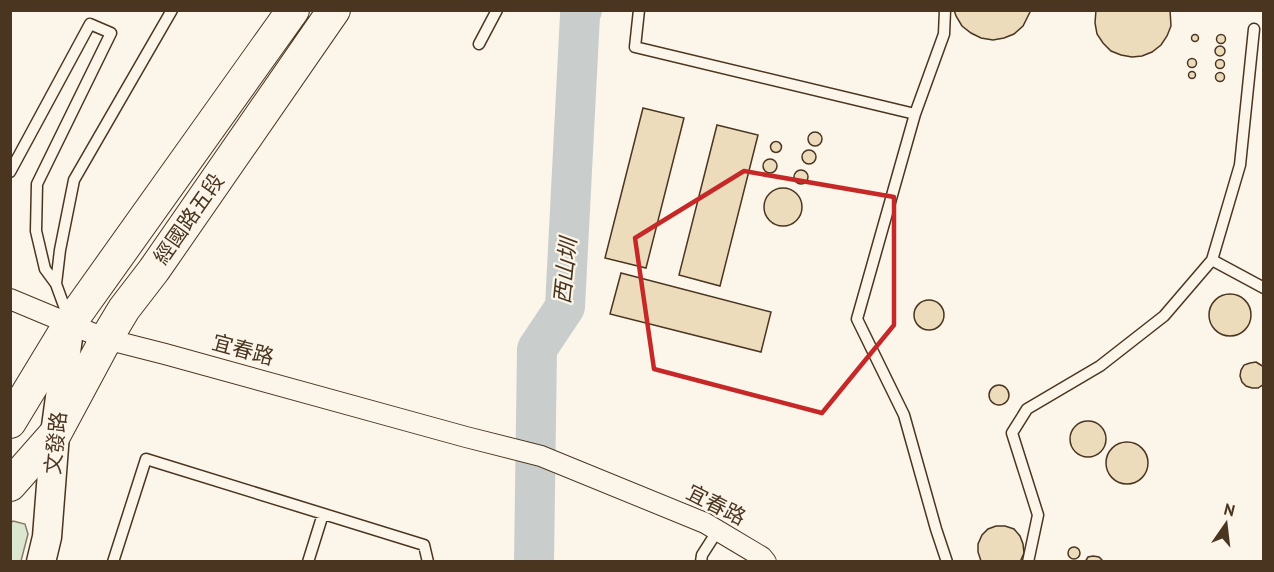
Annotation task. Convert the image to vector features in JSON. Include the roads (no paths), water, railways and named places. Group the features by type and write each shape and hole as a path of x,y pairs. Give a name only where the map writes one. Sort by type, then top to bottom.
{"main road":[{"name":"經國路五段","path":"10,422 70,323 292,10"},
{"name":"經國路五段","path":"10,485 55,434 124,309 154,270 334,10"}],"street":[{"name":"宜春路","path":"10,299 106,339 541,456 705,523 762,556 766,561"},
{"name":"文發路","path":"41,561 47,537 55,434 70,323"}],"lane":[{"path":"56,284 60,250 74,180 172,10"},
{"path":"479,44 498,10"},
{"path":"639,10 634,47 915,114"},
{"path":"945,10 944,34 915,114 857,319 904,415 947,561"},
{"path":"10,172 90,24 111,33 38,184 36,231 45,269 56,284 70,323"},
{"path":"1028,561 1038,515 1012,433 1027,409 1100,366 1164,316 1212,260 1240,165 1254,29"},
{"path":"1212,260 1263,288"},
{"path":"112,561 146,459 424,545 428,561"},
{"path":"308,561 323,514"},
{"path":"701,561 702,555 718,530"}],"waterway":[{"name":"西山圳","path":"534,562 537,349 565,307 582,10"}]}
